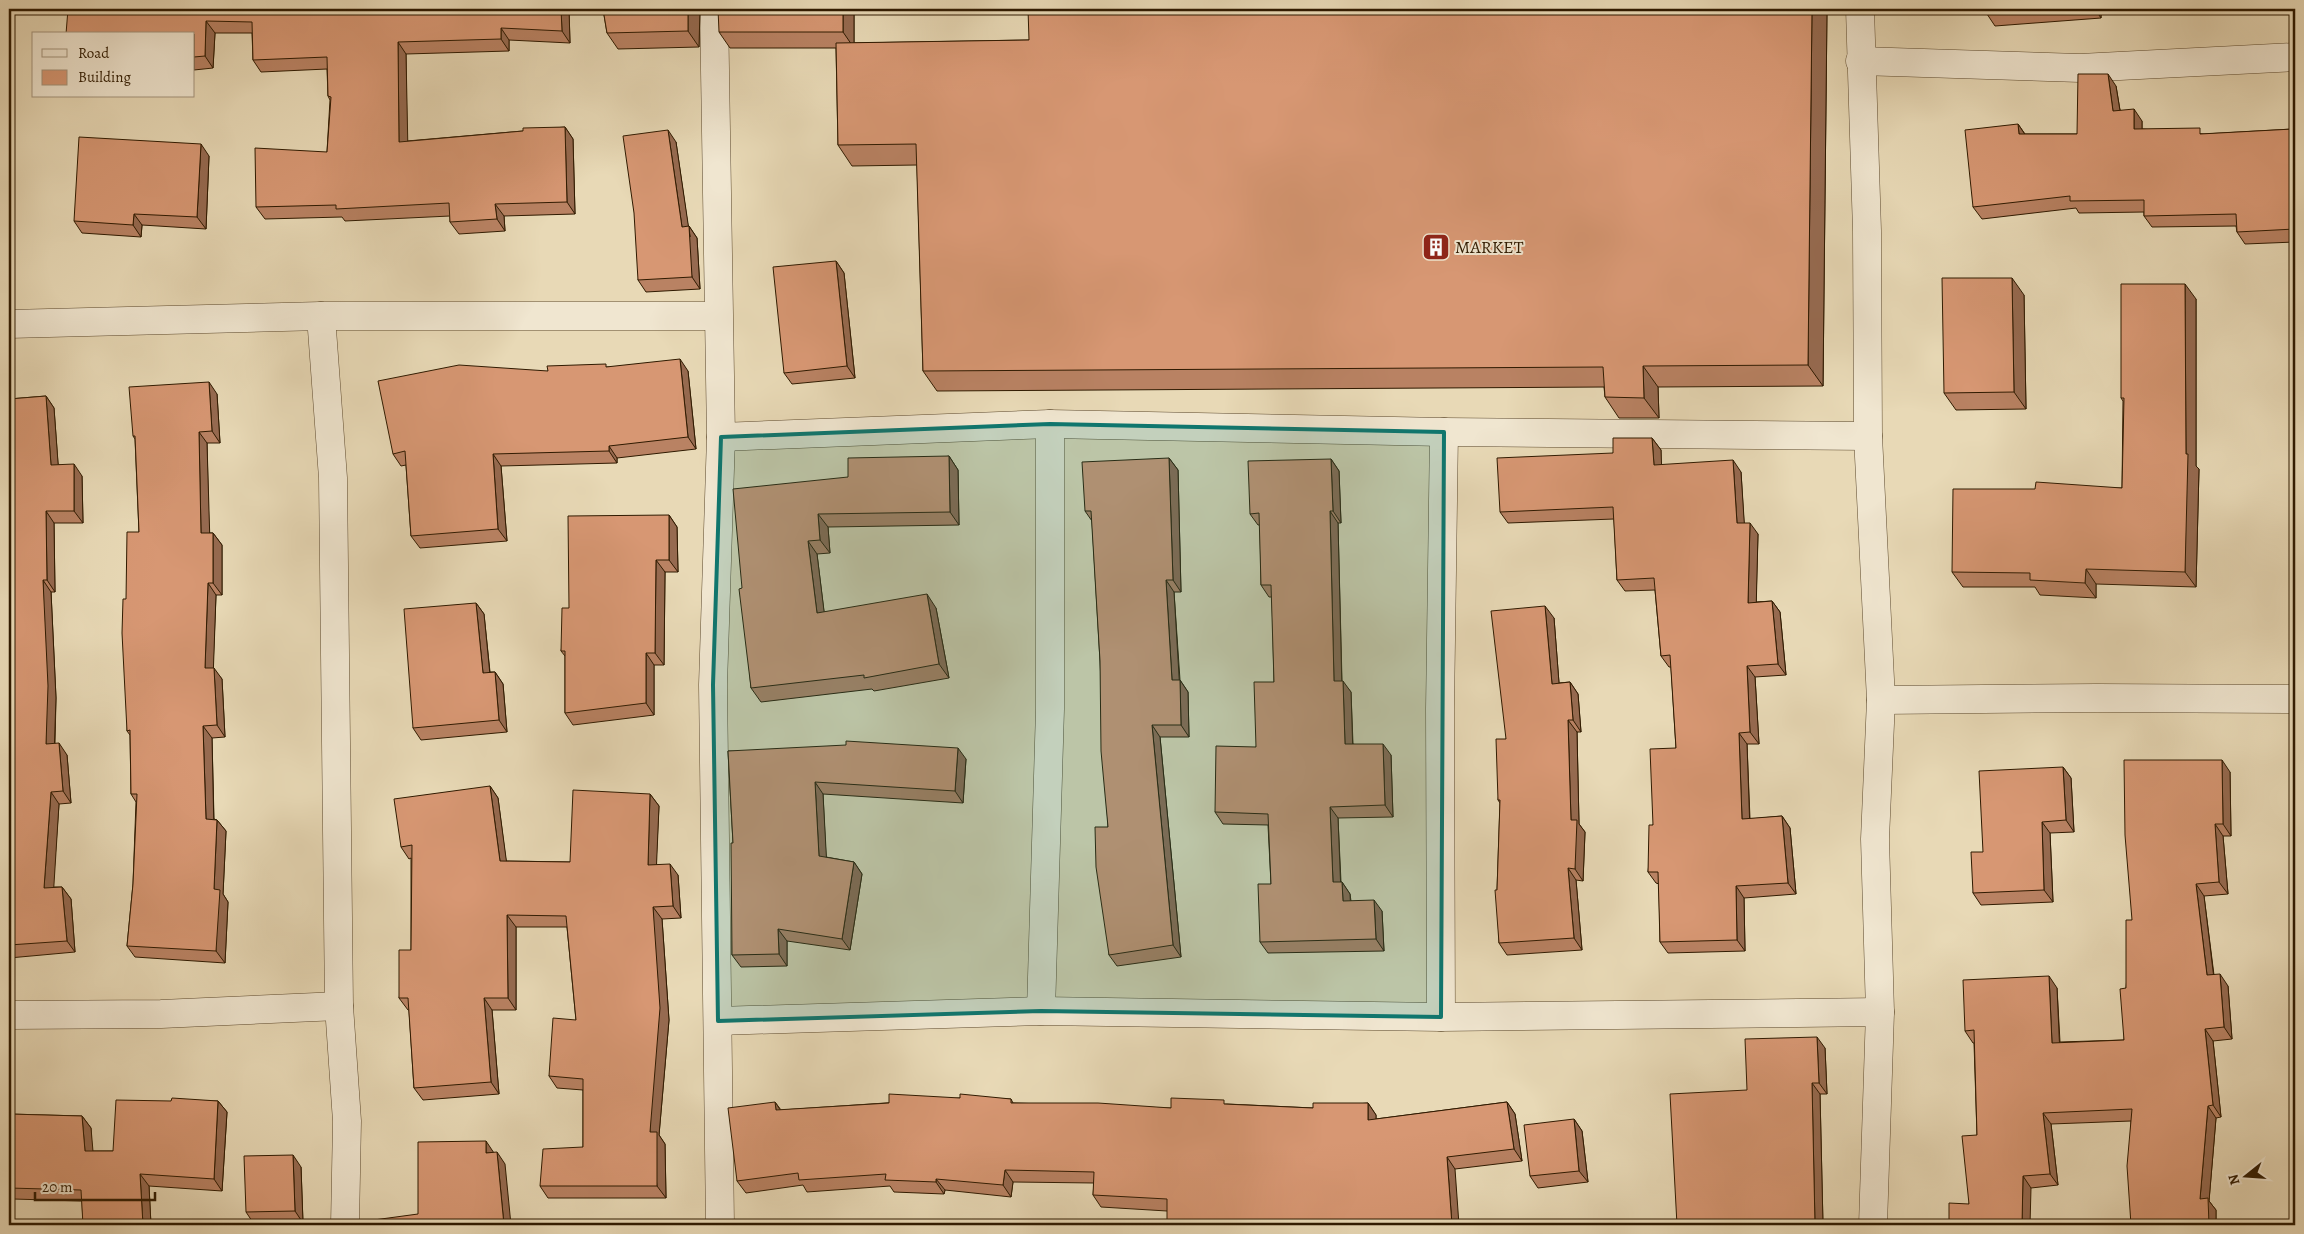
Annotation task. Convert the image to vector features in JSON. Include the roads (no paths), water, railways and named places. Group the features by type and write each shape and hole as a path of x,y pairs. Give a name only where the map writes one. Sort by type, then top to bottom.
{"street":[{"path":"714,9 721,437 713,684 720,1225"},
{"path":"1860,9 1860,61 1867,231 1868,436 1881,700 1874,839 1880,1012 1873,1225"},
{"path":"1860,61 2080,68 2295,57"},
{"path":"9,324 321,316 718,316"},
{"path":"321,316 333,478 339,1006 347,1121 345,1225"},
{"path":"721,437 1050,424 1444,432 1868,436"},
{"path":"1041,1011 1050,709 1050,424"},
{"path":"1441,1017 1440,709 1444,432"},
{"path":"1881,700 2097,698 2295,700"},
{"path":"9,1015 161,1014 339,1006"},
{"path":"718,1021 1041,1011 1441,1017 1880,1012"}],"place":[{"name":"MARKET","path":"1436,247"}]}
